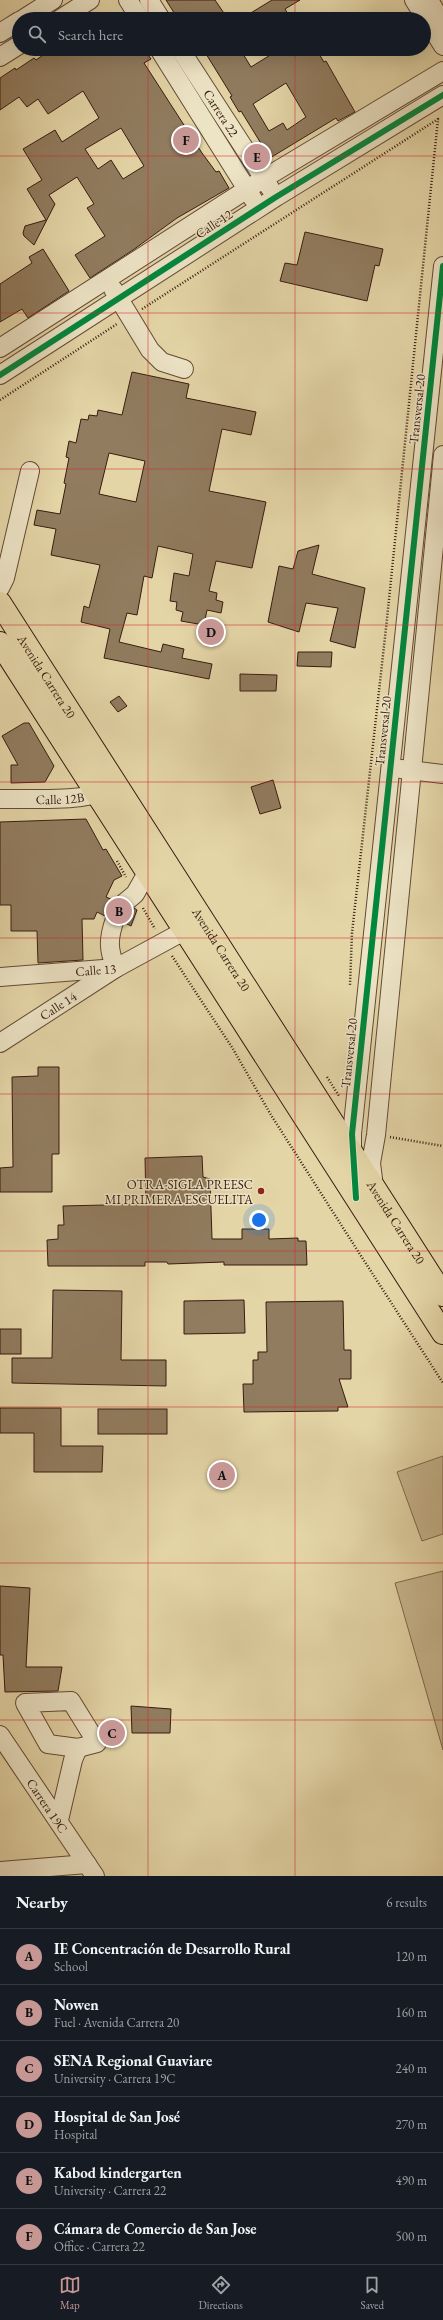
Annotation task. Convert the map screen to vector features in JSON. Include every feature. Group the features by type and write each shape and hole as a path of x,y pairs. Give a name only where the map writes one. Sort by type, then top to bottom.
{"main road":[{"name":"Avenida Carrera 20","path":"0,603 443,1295"},
{"name":"Avenida Carrera 20","path":"0,643 443,1333"}],"street":[{"path":"34,12 52,0"},
{"path":"71,12 90,0"},
{"path":"128,0 136,12"},
{"path":"149,0 157,12"},
{"path":"414,0 422,12"},
{"path":"430,0 443,24"},
{"path":"0,33 12,25"},
{"path":"431,27 443,46"},
{"path":"0,57 12,49"},
{"name":"Carrera 22","path":"163,56 259,208"},
{"name":"Carrera 22","path":"185,56 276,196"},
{"name":"Calle 12","path":"0,348 264,179 443,71"},
{"name":"Calle 12","path":"0,375 120,299 276,196 443,95"},
{"name":"Transversal 20","path":"356,1198 352,1153 390,768 443,266"},
{"path":"107,280 150,350 162,362 184,369"},
{"path":"374,1188 370,1163 376,1135 412,771 436,611 443,455"},
{"path":"0,588 5,578 30,471"},
{"path":"390,768 443,774"},
{"name":"Calle 12B","path":"0,799 97,795 117,786"},
{"path":"116,968 109,952 109,936 124,906 147,873"},
{"name":"Calle 13","path":"0,977 116,968 163,943 201,917"},
{"name":"Calle 14","path":"0,1043 116,968"},
{"name":"Carrera 19C","path":"0,1734 59,1820 91,1870"},
{"path":"59,1820 73,1760 78,1748"},
{"path":"0,1871 91,1870"}],"path":[{"path":"0,400 438,119 387,619 353,925 350,991"},
{"path":"116,859 124,906 163,943 233,1048 271,1114 443,1383"},
{"path":"327,1077 342,1101 342,1093"},
{"path":"376,1135 443,1146"}],"shaded area":[{"path":"443,1456 443,1534 422,1541 397,1472"},
{"path":"443,1571 443,1750 395,1583"}],"building":[{"path":"166,0 215,0 223,12 174,12"},
{"path":"272,0 300,0 285,9 287,12 252,12"},
{"path":"42,56 149,56 151,59 144,63 202,153 216,172 219,171 229,188 177,218 133,250 90,278 75,255 105,236 87,208 94,204 77,177 49,195 55,204 34,245 24,236 23,233 25,226 46,220 27,189 42,180 23,149 55,130 62,142 99,118 83,91 48,114 38,99 27,107 19,97 0,110 0,78 15,68 16,70 34,58 36,60","holes":["121,128 144,166 123,179 111,160 98,169 85,149"]},
{"path":"207,56 244,56 251,67 269,56 320,56 324,62 326,61 355,112 338,121 336,118 270,158 241,111 239,112 230,97 232,96","holes":["286,83 306,117 287,130 283,123 269,131 253,104"]},
{"path":"305,232 383,249 379,266 375,265 367,301 280,281 285,263 297,265"},
{"path":"43,249 69,291 28,318 22,309 0,322 0,284 32,263 29,257"},
{"path":"132,372 189,384 186,398 256,412 251,435 222,429 209,491 266,502 252,568 216,561 209,591 217,593 216,600 223,602 221,613 207,610 204,625 181,621 183,612 176,610 177,602 170,601 174,573 189,576 193,554 158,546 152,578 144,576 137,615 127,613 119,642 161,652 163,644 184,649 182,658 212,664 209,679 104,658 110,629 81,622 84,606 89,608 100,565 51,555 56,529 34,525 37,510 60,514 66,484 64,483 69,458 66,457 69,441 76,443 81,419 88,420 89,415 97,416 98,410 122,415","holes":["109,453 145,461 136,502 99,494"]},
{"path":"319,545 312,574 365,588 355,648 330,641 338,608 306,603 299,632 268,622 279,566 293,569 298,551"},
{"path":"298,652 332,652 331,667 297,666"},
{"path":"240,674 277,675 276,691 240,691"},
{"path":"119,696 127,706 118,712 110,702"},
{"path":"24,723 29,723 54,766 45,782 11,783 11,765 18,765 2,736"},
{"path":"273,780 281,808 260,814 251,787"},
{"path":"86,819 103,850 106,849 122,876 114,880 106,897 113,900 114,909 108,911 105,916 97,912 94,919 82,919 83,960 38,963 37,931 11,931 11,905 0,905 0,822"},
{"path":"134,908 137,910 131,926 125,923 124,914"},
{"path":"38,1067 59,1067 59,1154 52,1154 52,1192 0,1192 0,1168 13,1167 12,1077 38,1076"},
{"path":"202,1156 203,1177 210,1179 212,1239 242,1239 242,1229 269,1229 269,1239 298,1238 298,1241 306,1241 307,1265 224,1265 224,1262 168,1264 167,1262 145,1262 145,1266 48,1266 47,1240 58,1239 58,1225 64,1225 63,1206 146,1204 145,1158"},
{"path":"53,1290 122,1291 121,1360 166,1360 166,1386 12,1383 12,1358 52,1358"},
{"path":"244,1300 245,1333 184,1334 184,1301"},
{"path":"343,1301 344,1350 351,1350 351,1379 339,1379 348,1407 338,1407 338,1411 244,1412 243,1384 253,1384 253,1360 258,1360 258,1352 267,1352 266,1302"},
{"path":"0,1329 21,1329 21,1354 0,1354"},
{"path":"0,1408 61,1408 61,1446 103,1446 102,1472 34,1472 34,1433 0,1433"},
{"path":"98,1409 167,1409 167,1434 98,1434"},
{"path":"0,1586 30,1588 26,1667 62,1667 58,1691 5,1692 3,1655 0,1655"},
{"path":"131,1706 171,1709 170,1733 132,1733"}],"cycle path":[{"path":"0,375 276,197 443,95"},
{"path":"356,1198 352,1134 443,266"}],"place":[{"name":"Cámara de Comercio de San Jose","path":"186,140"},
{"name":"Kabod kindergarten","path":"257,157"},
{"name":"Hospital de San José","path":"211,632"},
{"name":"Nowen","path":"119,911"},
{"name":"OTRA-SIGLA PREESC MI PRIMERA ESCUELITA","path":"261,1191"},
{"name":"IE Concentración de Desarrollo Rural","path":"222,1475"},
{"name":"SENA Regional Guaviare","path":"112,1733"}]}
